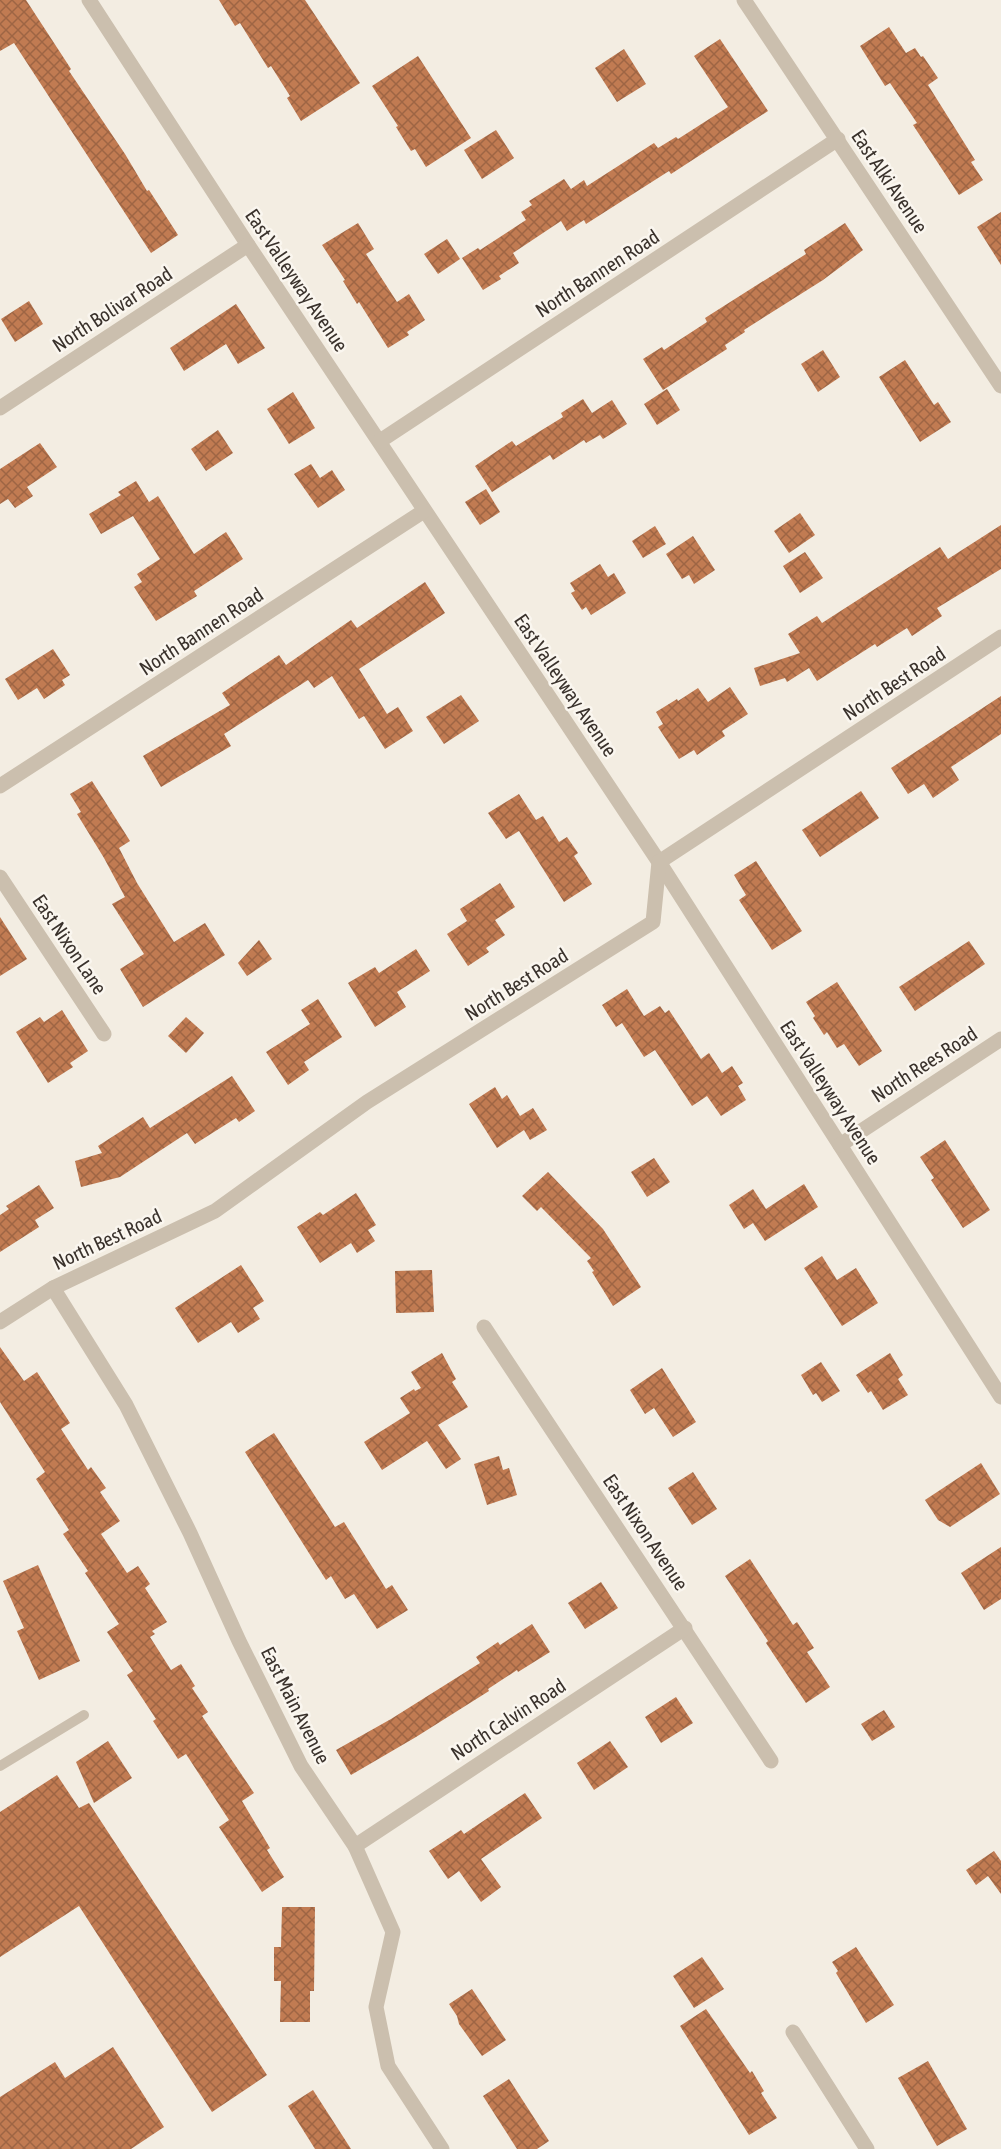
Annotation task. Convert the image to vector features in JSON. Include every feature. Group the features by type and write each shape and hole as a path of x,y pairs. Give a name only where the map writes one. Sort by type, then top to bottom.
{"street":[{"name":"East Valleyway Avenue","path":"89,0 424,511 659,862 1001,1397"},
{"name":"East Alki Avenue","path":"744,0 1001,386"},
{"name":"North Bannen Road","path":"380,441 838,139"},
{"name":"North Bolivar Road","path":"0,408 248,244"},
{"name":"North Bannen Road","path":"0,786 424,511"},
{"name":"North Best Road","path":"0,1322 53,1288 215,1211 367,1102 653,922 659,862 1001,637"},
{"name":"East Nixon Lane","path":"0,877 104,1034"},
{"name":"North Rees Road","path":"840,1145 1001,1039"},
{"name":"East Main Avenue","path":"53,1288 126,1405 301,1766 355,1846 393,1932 376,2007 388,2066 442,2149"},
{"name":"East Nixon Avenue","path":"484,1327 771,1761"},
{"name":"North Calvin Road","path":"355,1846 685,1628"},
{"path":"793,2032 867,2149"}],"lane":[{"path":"0,1766 84,1715"}],"building":[{"path":"0,0 26,0 71,69 69,71 178,235 151,253 14,43 0,51"},
{"path":"219,0 305,0 360,83 301,121 287,98 290,96 271,66 268,68 240,23 235,26"},
{"path":"889,27 906,53 915,48 938,78 928,85 975,160 971,162 983,180 959,195 913,125 917,123 890,83 885,86 860,46"},
{"path":"720,39 768,111 671,174 669,171 586,224 584,220 567,231 561,221 513,253 519,263 499,276 501,279 483,290 462,258 478,248 480,250 526,220 521,212 532,205 529,201 564,179 571,189 584,180 587,186 654,143 658,148 676,137 678,139 728,107 694,56"},
{"path":"624,49 646,84 617,102 595,68"},
{"path":"418,56 471,138 426,167 415,149 411,151 372,86"},
{"path":"496,130 514,158 482,179 464,150"},
{"path":"1001,212 1001,265 977,227"},
{"path":"358,223 374,249 366,254 397,302 409,294 425,320 407,332 409,335 388,348 359,302 357,304 343,281 345,280 322,245"},
{"path":"845,223 863,250 823,280 744,330 745,332 725,345 727,349 663,390 643,359 662,347 664,350 707,322 705,318 806,254 804,250"},
{"path":"447,239 460,259 438,274 424,254"},
{"path":"29,301 43,324 15,342 1,319"},
{"path":"236,304 265,348 238,364 226,344 184,371 170,348"},
{"path":"823,350 840,377 818,392 801,364"},
{"path":"905,360 934,405 938,402 951,422 920,442 879,377"},
{"path":"667,389 680,410 657,425 644,404"},
{"path":"293,392 315,428 289,444 267,409"},
{"path":"583,399 592,413 612,400 627,424 603,439 600,435 586,443 584,440 553,460 550,455 492,492 475,466 512,441 516,446 563,417 561,413"},
{"path":"218,430 233,453 206,471 191,449"},
{"path":"40,443 57,467 27,487 33,496 15,508 8,499 0,504 0,469"},
{"path":"311,464 320,478 332,470 345,490 318,508 294,474"},
{"path":"136,481 149,502 158,496 194,554 226,532 243,559 194,591 197,596 156,621 134,587 142,582 137,574 160,559 133,516 101,534 89,514 121,495 118,492"},
{"path":"486,489 500,512 480,525 465,502"},
{"path":"800,513 815,535 789,553 774,531"},
{"path":"1001,525 1001,569 937,608 942,616 912,636 907,628 877,647 875,644 817,681 809,668 787,682 785,678 760,686 754,668 800,653 788,634 817,616 822,623 940,547 948,559"},
{"path":"655,526 666,544 643,558 632,541"},
{"path":"693,536 715,570 694,584 689,575 682,579 666,554"},
{"path":"805,552 823,578 800,593 783,566"},
{"path":"600,564 608,577 614,573 626,593 591,615 586,607 582,610 571,593 575,591 570,583"},
{"path":"425,582 445,613 359,669 387,714 398,707 413,731 385,749 364,716 359,719 332,676 314,688 308,680 224,734 231,746 161,787 143,756 230,705 222,693 279,655 286,665 351,620 357,628"},
{"path":"53,649 70,675 62,680 65,685 44,699 37,688 18,700 5,679"},
{"path":"730,687 748,714 722,731 725,736 697,755 694,750 679,759 658,727 663,724 656,712 698,688 708,702"},
{"path":"461,695 479,721 444,744 426,717"},
{"path":"1001,696 1001,734 951,767 959,780 933,798 924,784 908,794 891,768"},
{"path":"92,781 130,841 119,848 137,883 174,942 205,923 225,955 143,1007 120,969 144,954 112,904 125,897 77,814 81,812 70,794"},
{"path":"861,791 879,818 820,857 802,830"},
{"path":"519,794 536,820 543,816 559,842 567,837 578,853 574,856 592,884 564,902 519,831 506,839 488,813"},
{"path":"756,861 802,931 772,950 739,900 746,895 734,875"},
{"path":"500,883 515,907 495,920 505,935 486,948 489,952 468,966 447,934 467,921 460,909"},
{"path":"0,917 27,959 0,976"},
{"path":"259,940 272,959 247,976 238,963"},
{"path":"969,941 985,964 915,1011 899,987"},
{"path":"416,949 430,971 397,992 406,1007 375,1027 348,983 375,967 379,973"},
{"path":"837,982 882,1051 859,1066 844,1044 837,1048 827,1032 824,1035 806,1002"},
{"path":"627,989 644,1016 660,1006 665,1013 669,1010 701,1059 709,1053 722,1073 732,1066 743,1083 738,1086 746,1100 721,1116 707,1096 692,1106 655,1050 644,1057 622,1023 616,1027 602,1005"},
{"path":"318,999 342,1037 304,1062 309,1070 288,1085 266,1052 310,1024 301,1010"},
{"path":"62,1010 88,1051 70,1063 73,1067 48,1083 16,1032 40,1017 44,1022"},
{"path":"186,1017 204,1033 186,1053 168,1036"},
{"path":"232,1076 255,1111 239,1122 236,1118 195,1144 187,1133 120,1177 81,1187 75,1161 102,1153 98,1146 143,1117 150,1128"},
{"path":"495,1087 502,1099 507,1095 520,1116 533,1108 547,1130 530,1140 524,1130 497,1148 469,1104"},
{"path":"945,1140 990,1210 963,1228 931,1180 934,1178 920,1157"},
{"path":"654,1158 670,1182 647,1197 631,1172"},
{"path":"548,1172 603,1229 641,1287 613,1306 592,1272 594,1271 587,1261 591,1258 541,1207 537,1211 522,1196"},
{"path":"804,1184 818,1207 765,1241 753,1223 744,1229 729,1205 753,1189 766,1209"},
{"path":"39,1185 54,1208 35,1220 39,1227 0,1252 0,1215 9,1209 6,1206"},
{"path":"356,1193 376,1225 368,1230 375,1241 357,1253 351,1243 320,1263 297,1227 320,1212 323,1215"},
{"path":"822,1256 837,1280 856,1268 878,1303 842,1326 804,1268"},
{"path":"241,1265 264,1301 253,1308 260,1319 238,1333 231,1322 198,1343 175,1308"},
{"path":"432,1270 434,1312 396,1313 395,1271"},
{"path":"0,1347 24,1381 37,1372 70,1423 61,1429 88,1470 91,1467 106,1488 100,1492 120,1521 101,1534 127,1573 138,1566 150,1584 145,1588 167,1622 152,1631 155,1634 150,1637 171,1670 181,1664 195,1686 192,1688 208,1712 202,1716 254,1793 242,1801 270,1848 267,1850 284,1877 262,1892 219,1827 229,1820 186,1754 178,1759 153,1721 156,1719 127,1675 133,1671 107,1632 119,1624 85,1573 88,1571 63,1534 69,1530 36,1479 45,1472 0,1402"},
{"path":"442,1353 456,1379 452,1382 468,1407 438,1425 461,1459 446,1469 427,1441 382,1470 364,1442 410,1413 400,1398 414,1389 415,1391 421,1388 411,1372"},
{"path":"890,1353 903,1375 898,1379 908,1395 883,1410 871,1391 868,1393 856,1375"},
{"path":"821,1362 840,1391 822,1402 816,1393 813,1395 801,1375"},
{"path":"662,1368 696,1422 673,1437 654,1408 645,1414 630,1390"},
{"path":"274,1433 335,1527 344,1522 386,1589 392,1585 408,1610 377,1629 354,1594 345,1599 331,1576 326,1580 245,1452"},
{"path":"499,1456 503,1470 509,1468 517,1495 487,1505 474,1464"},
{"path":"981,1463 1000,1494 950,1527 938,1520 925,1500"},
{"path":"693,1472 717,1509 692,1525 668,1488"},
{"path":"1001,1547 1001,1599 984,1610 961,1573"},
{"path":"750,1559 793,1625 797,1622 814,1648 807,1652 830,1687 806,1703 725,1576"},
{"path":"38,1565 80,1661 39,1680 17,1631 24,1628 3,1581"},
{"path":"601,1582 618,1608 585,1629 568,1603"},
{"path":"532,1624 550,1652 518,1672 517,1670 488,1689 489,1691 351,1775 336,1750 391,1719 480,1663 476,1657 498,1642 500,1645"},
{"path":"676,1697 693,1723 661,1743 645,1717"},
{"path":"884,1710 895,1727 872,1741 861,1724"},
{"path":"108,1741 132,1778 94,1803 76,1762"},
{"path":"610,1741 628,1767 594,1790 577,1763"},
{"path":"57,1775 79,1808 89,1803 267,2075 212,2112 79,1906 0,1957 0,1812"},
{"path":"525,1793 542,1818 481,1859 501,1887 481,1902 459,1871 448,1879 429,1851 461,1830 464,1834"},
{"path":"994,1851 1001,1861 1001,1894 988,1876 976,1885 966,1870"},
{"path":"282,1907 315,1907 314,1991 310,1991 310,2022 280,2022 281,1981 274,1981 274,1947 281,1947"},
{"path":"856,1947 894,2005 866,2023 836,1973 838,1971 832,1962"},
{"path":"702,1957 724,1989 694,2008 673,1976"},
{"path":"472,1989 506,2040 482,2056 459,2024 449,2004"},
{"path":"706,2009 750,2073 752,2071 764,2091 761,2093 777,2118 749,2135 680,2026"},
{"path":"113,2047 164,2127 131,2149 0,2149 0,2097 55,2062 65,2078"},
{"path":"928,2061 967,2129 937,2146 898,2078"},
{"path":"509,2079 549,2141 537,2149 517,2149 483,2096"},
{"path":"313,2090 351,2149 315,2149 288,2106"}]}
